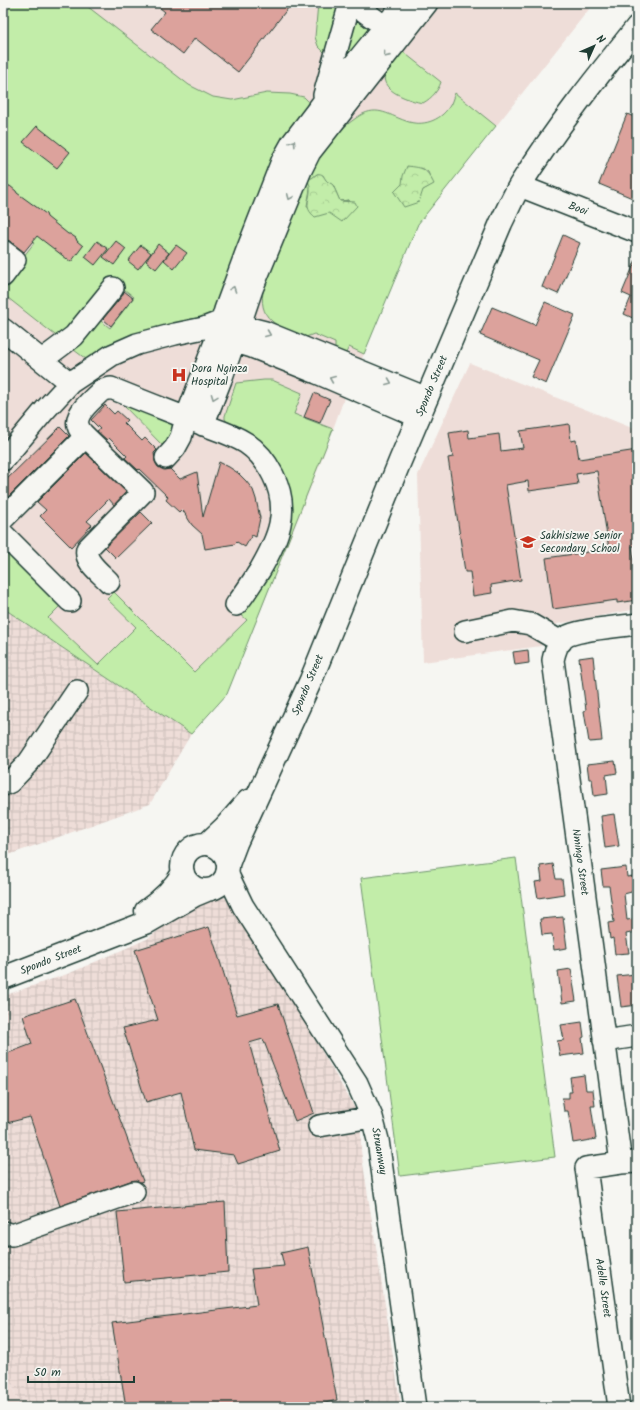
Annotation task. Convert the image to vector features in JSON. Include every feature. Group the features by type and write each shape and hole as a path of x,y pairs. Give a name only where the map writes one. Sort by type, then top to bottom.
{"main road":[{"name":"Spondo Street","path":"3,978 148,922 195,895 219,878 271,769 311,680 423,407 498,231 520,186 579,99 637,28"},
{"name":"Spondo Street","path":"207,844 224,828 247,802 271,769"},
{"path":"207,844 214,846 221,851 225,857 219,878 198,889 190,884 183,873 183,861 186,855 195,847 207,844"},
{"name":"Spondo Street","path":"98,941 129,922 167,895 178,883 183,873"}],"street":[{"path":"166,458 195,421 224,331 252,289 292,166 310,152 313,132 350,3"},
{"path":"353,3 393,32"},
{"path":"313,132 393,32 404,3"},
{"path":"321,105 393,32 427,3"},
{"name":"Booi","path":"520,186 637,232"},
{"path":"3,251 15,260 3,276"},
{"path":"42,360 74,336 113,288"},
{"path":"3,329 70,383"},
{"path":"3,460 70,383 112,355 137,344 175,334 224,331 252,347 318,373 423,407"},
{"path":"109,582 86,557 87,549 143,492 85,437 78,427 78,416 80,412 100,392 107,388 111,388 237,438 255,451 266,464 275,479 281,502 280,527 276,540 245,594 228,607"},
{"path":"3,519 85,437"},
{"path":"3,534 70,601"},
{"path":"465,631 513,621 530,624 561,642 564,638 576,633 637,624"},
{"name":"Nmingo Street","path":"561,642 555,651 553,660 604,1041 629,1162"},
{"path":"3,785 10,782 29,762 77,691"},
{"name":"Struanway","path":"219,878 243,906 357,1083 372,1117 378,1140 415,1407"},
{"path":"604,1041 637,1036"},
{"path":"319,1126 372,1117"},
{"name":"Adelle Street","path":"619,1407 586,1168 629,1162"},
{"path":"3,1232 12,1234 134,1192"}],"shaded area":[{"name":"Dora Nginza Hospital","path":"3,3 594,3 418,224 345,396 322,459 227,694 191,734 3,608"},
{"name":"Sakhisizwe Senior Secondary School","path":"470,363 637,430 637,609 557,624 541,646 423,662 418,475"},
{"path":"3,608 191,734 150,804 3,857"},
{"path":"213,889 239,908 361,1119 361,1151 401,1407 19,1407 3,1354 3,996 70,973 147,939"},
{"path":"3,1354 19,1407 3,1407"}],"green space":[{"path":"3,3 83,3 189,85 213,97 232,100 267,93 290,94 304,97 308,101 307,105 273,154 210,317 110,345 86,359 70,347 97,318 110,328 134,297 111,279 60,339 3,294 3,283 34,243 3,218"},
{"path":"318,3 339,3 325,53 318,46 315,37"},
{"path":"355,20 370,29 343,62"},
{"path":"402,51 441,82 434,94 423,103 397,94 391,90 384,80 386,71"},
{"path":"455,93 496,126 418,224 364,354 349,347 346,353 335,349 335,343 314,334 306,337 289,331 274,323 264,311 262,302 263,292 307,180 322,152 343,128 363,114 375,111 387,113 412,123 430,122 445,112","holes":["422,168 428,172 433,184 423,190 394,192","317,174 323,175 326,181 333,185 340,201 349,200 307,206 312,178"]},
{"path":"407,166 417,167 424,170 434,184 423,190 419,202 404,207 394,192 402,184"},
{"path":"317,174 322,174 327,181 333,185 340,201 355,202 357,206 342,222 329,213 315,217 309,210 308,203 310,187 307,178 312,178"},
{"path":"272,380 302,393 294,414 333,429 227,694 191,734 3,608 3,545 63,603 48,618 98,665 136,627 107,599 114,592 194,672 247,620 238,612 288,509 225,419 236,383"},
{"path":"125,404 171,422 172,432 162,445 123,405"},
{"path":"516,858 555,1157 400,1176 361,878"}],"building":[{"path":"154,3 292,3 238,72 195,38 183,54 151,29 165,12"},
{"path":"627,114 637,118 637,200 599,184"},
{"path":"37,126 70,152 57,168 23,142"},
{"path":"3,186 10,186 17,193 46,214 47,217 68,234 76,238 77,241 83,246 71,262 37,236 24,252 10,241 3,239"},
{"path":"563,235 580,243 558,294 542,287"},
{"path":"97,241 108,249 95,265 85,257"},
{"path":"116,241 126,249 114,265 103,257"},
{"path":"158,244 169,253 156,269 146,261"},
{"path":"141,245 151,253 138,269 128,261"},
{"path":"176,245 187,253 174,269 164,260"},
{"path":"637,257 637,320 624,314 631,297 622,293"},
{"path":"124,291 133,298 111,326 103,319 122,296"},
{"path":"545,302 575,315 546,384 531,377 539,360 480,335 492,307 535,325"},
{"path":"314,393 330,400 320,423 304,417"},
{"path":"105,405 114,414 117,411 127,420 124,423 142,441 145,438 157,450 154,453 155,461 158,467 164,470 170,469 180,479 197,472 203,517 219,462 238,473 253,490 256,499 260,518 256,537 252,535 245,547 237,542 235,544 205,549 202,534 192,525 182,509 179,512 166,500 168,497 139,469 138,470 125,458 127,456 109,438 107,440 97,431 100,429 91,420"},
{"path":"569,424 571,441 576,440 579,459 637,450 637,546 632,546 637,582 637,600 617,603 617,600 553,609 546,558 609,549 597,471 576,474 578,484 529,491 528,481 506,485 521,580 491,585 492,593 473,596 470,572 465,572 448,458 453,457 449,433 468,430 469,438 499,434 501,451 523,448 520,431"},
{"path":"60,427 69,436 7,498 3,493 3,483"},
{"path":"86,453 126,492 114,505 109,499 87,521 92,525 71,547 40,516 46,510 37,502"},
{"path":"141,512 152,523 116,558 105,547"},
{"path":"528,650 529,663 515,665 513,652"},
{"path":"593,656 602,741 589,742 584,711 586,710 579,658"},
{"path":"615,761 617,773 606,775 608,794 594,796 592,779 589,779 587,764"},
{"path":"614,814 619,846 605,848 601,816"},
{"path":"553,864 556,879 562,879 564,894 538,898 535,882 542,881 540,866"},
{"path":"626,867 627,877 633,876 635,891 624,894 627,920 634,919 636,932 626,934 629,953 615,954 613,938 610,939 608,923 614,922 609,886 603,886 601,870"},
{"path":"563,917 567,948 554,950 552,934 542,935 540,919"},
{"path":"209,927 237,1015 278,1004 314,1113 295,1121 263,1039 249,1043 280,1151 238,1164 234,1155 194,1150 181,1092 146,1102 123,1028 158,1020 135,950"},
{"path":"571,969 576,1001 562,1003 558,971"},
{"path":"636,974 637,1005 621,1007 617,976"},
{"path":"75,999 143,1181 130,1181 60,1206 30,1117 3,1124 3,1055 32,1044 23,1016"},
{"path":"582,1022 584,1053 560,1056 557,1041 564,1040 561,1025"},
{"path":"584,1075 586,1090 593,1090 595,1106 591,1106 596,1139 573,1143 568,1111 564,1111 562,1098 569,1098 569,1092 572,1092 570,1077"},
{"path":"225,1202 228,1272 124,1282 117,1212"},
{"path":"308,1247 337,1400 309,1407 247,1407 247,1405 235,1407 126,1407 112,1323 257,1305 251,1269 284,1266 281,1253"}],"place":[{"name":"Dora Nginza Hospital","path":"179,375"},
{"name":"Sakhisizwe Senior Secondary School","path":"528,542"}]}
